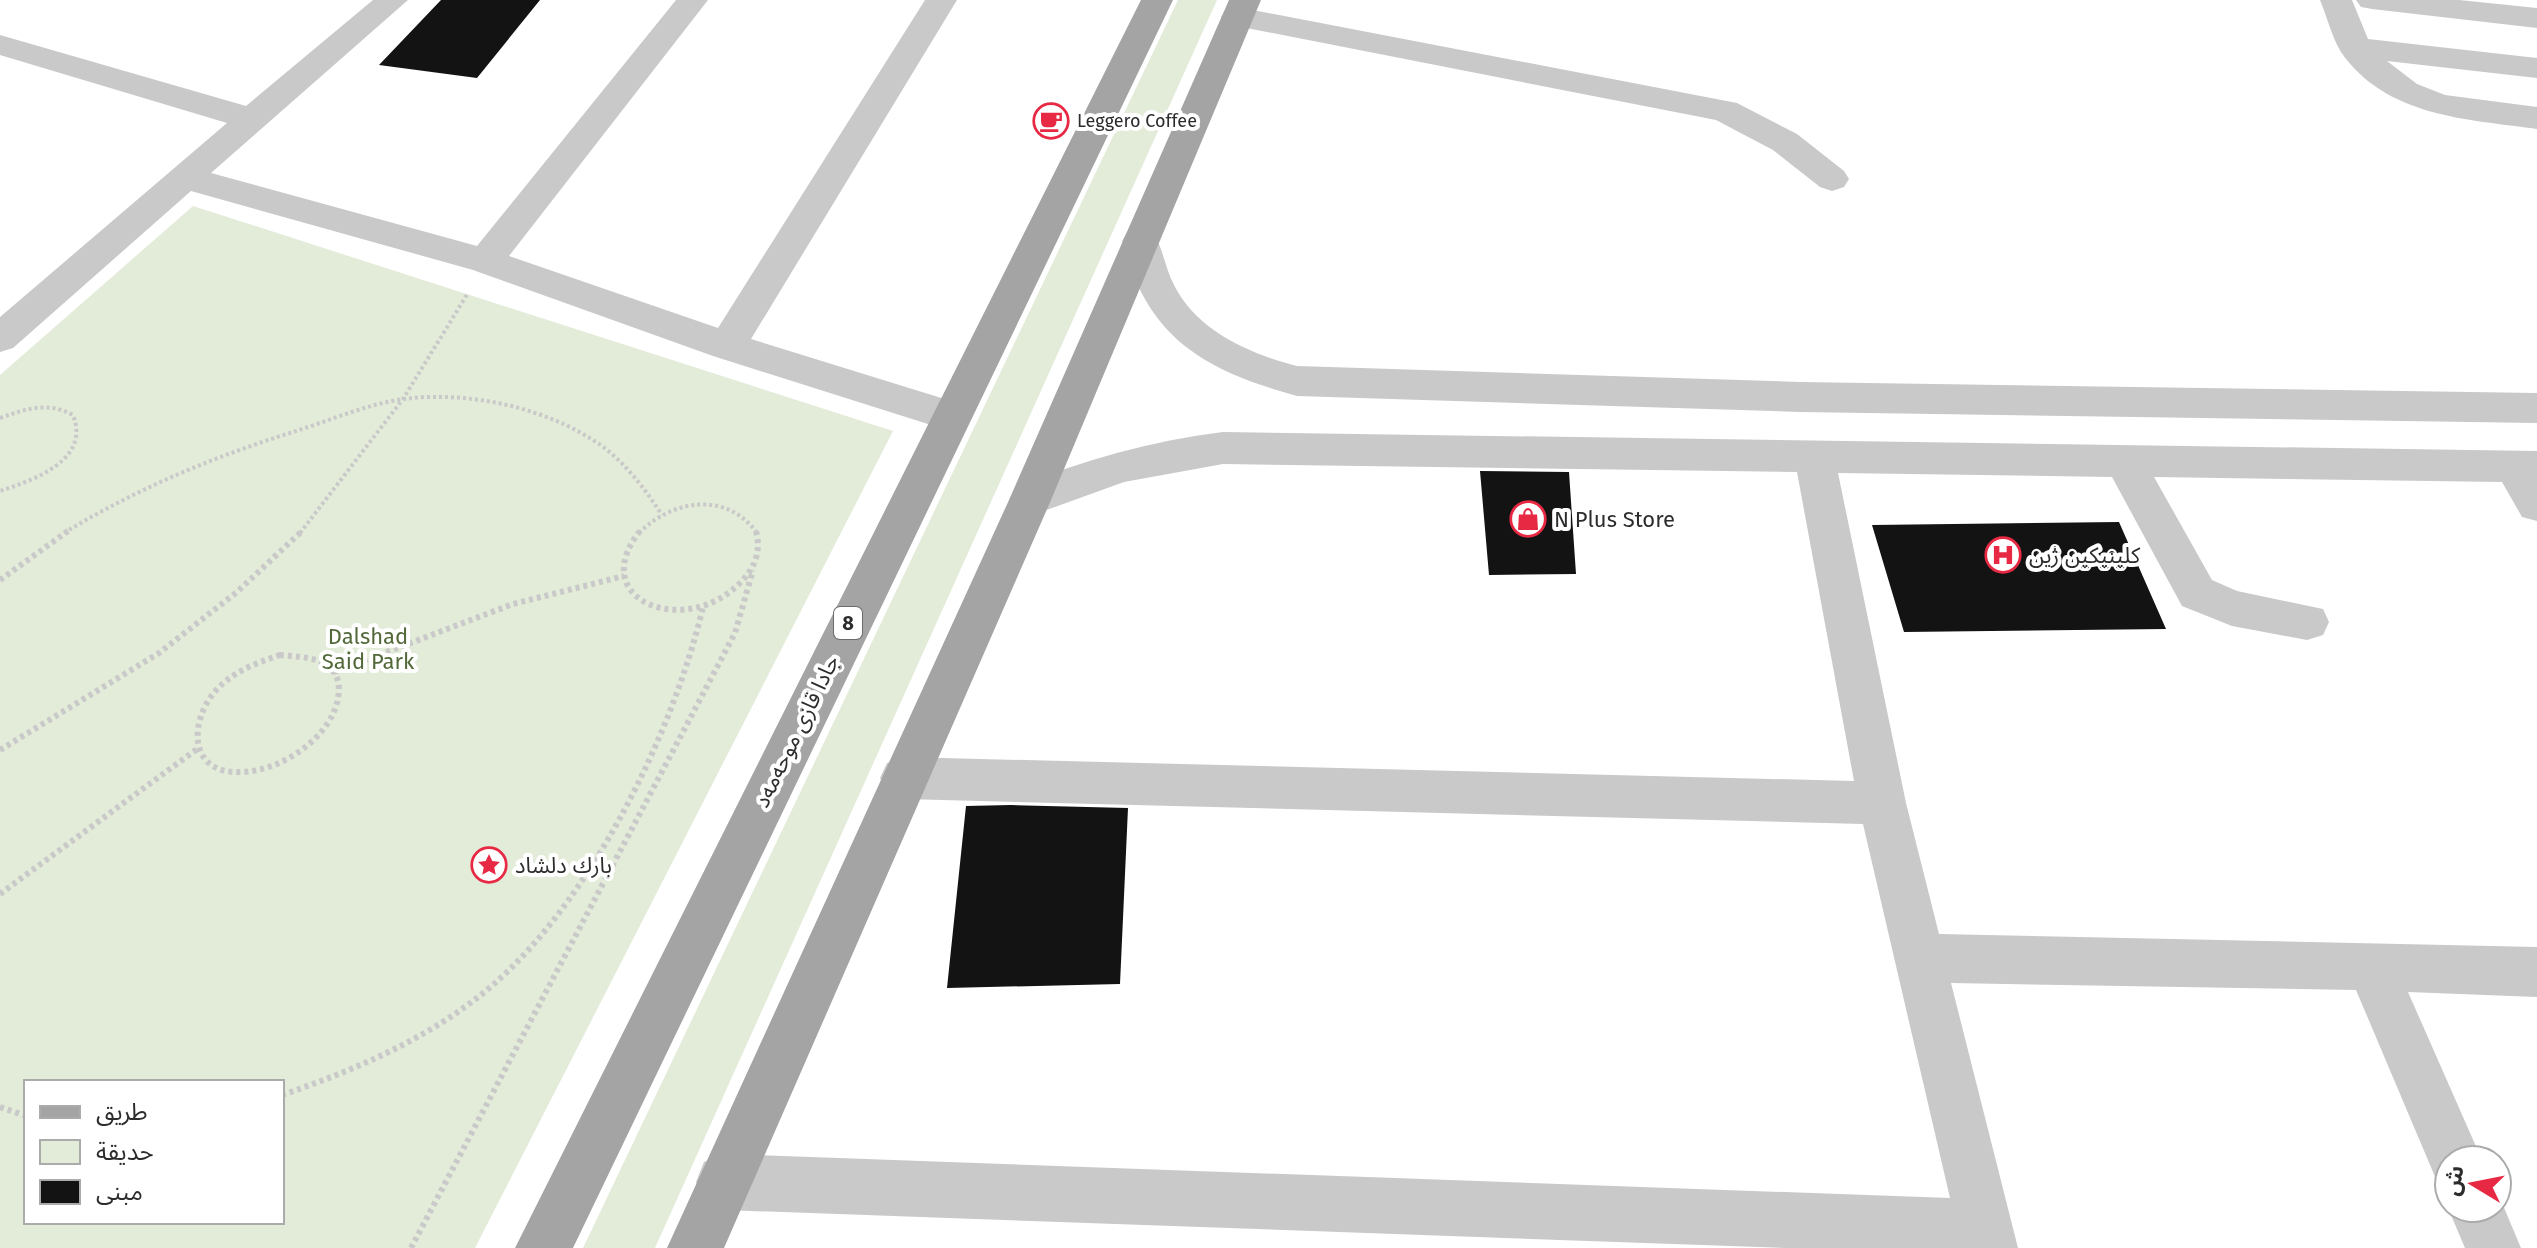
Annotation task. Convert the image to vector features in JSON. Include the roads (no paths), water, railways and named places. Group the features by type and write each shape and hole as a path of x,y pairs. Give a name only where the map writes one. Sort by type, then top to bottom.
{"main road":[{"name":"جادا قازی موحەمەد","path":"543,1248 1157,0"},
{"path":"695,1248 1030,500 1241,8"}],"street":[{"path":"0,338 186,178 249,118 392,0"},
{"path":"485,261 692,0"},
{"path":"727,346 941,0"},
{"path":"2336,0 2355,48 2373,67 2405,91 2439,105 2537,118"},
{"path":"2372,0 2537,18"},
{"path":"1241,8 1725,111 1785,142 1832,179"},
{"path":"0,45 249,118"},
{"path":"2355,48 2537,68"},
{"path":"186,178 485,261 727,346 950,416"},
{"path":"1140,241 1155,289 1191,333 1238,363 1297,381 1800,397 2537,408"},
{"path":"1410,385 1410,450"},
{"path":"1030,500 1105,469 1183,452 1263,447 2525,467 2537,505"},
{"path":"724,1182 1987,1237 1882,803 1815,457"},
{"path":"2124,461 2197,593 2232,608 2307,622"},
{"path":"904,778 1882,803"},
{"path":"1921,958 2537,972"},
{"path":"2371,966 2448,1144"},
{"path":"2483,1224 2493,1248"}],"place":[{"name":"Leggero Coffee","path":"1051,121"},
{"name":"N Plus Store","path":"1528,519"},
{"name":"كلينيكين ژين","path":"2003,555"},
{"name":"بارك دلشاد","path":"489,865"}],"park label":[{"name":"Dalshad Said Park","path":"368,648"}]}
